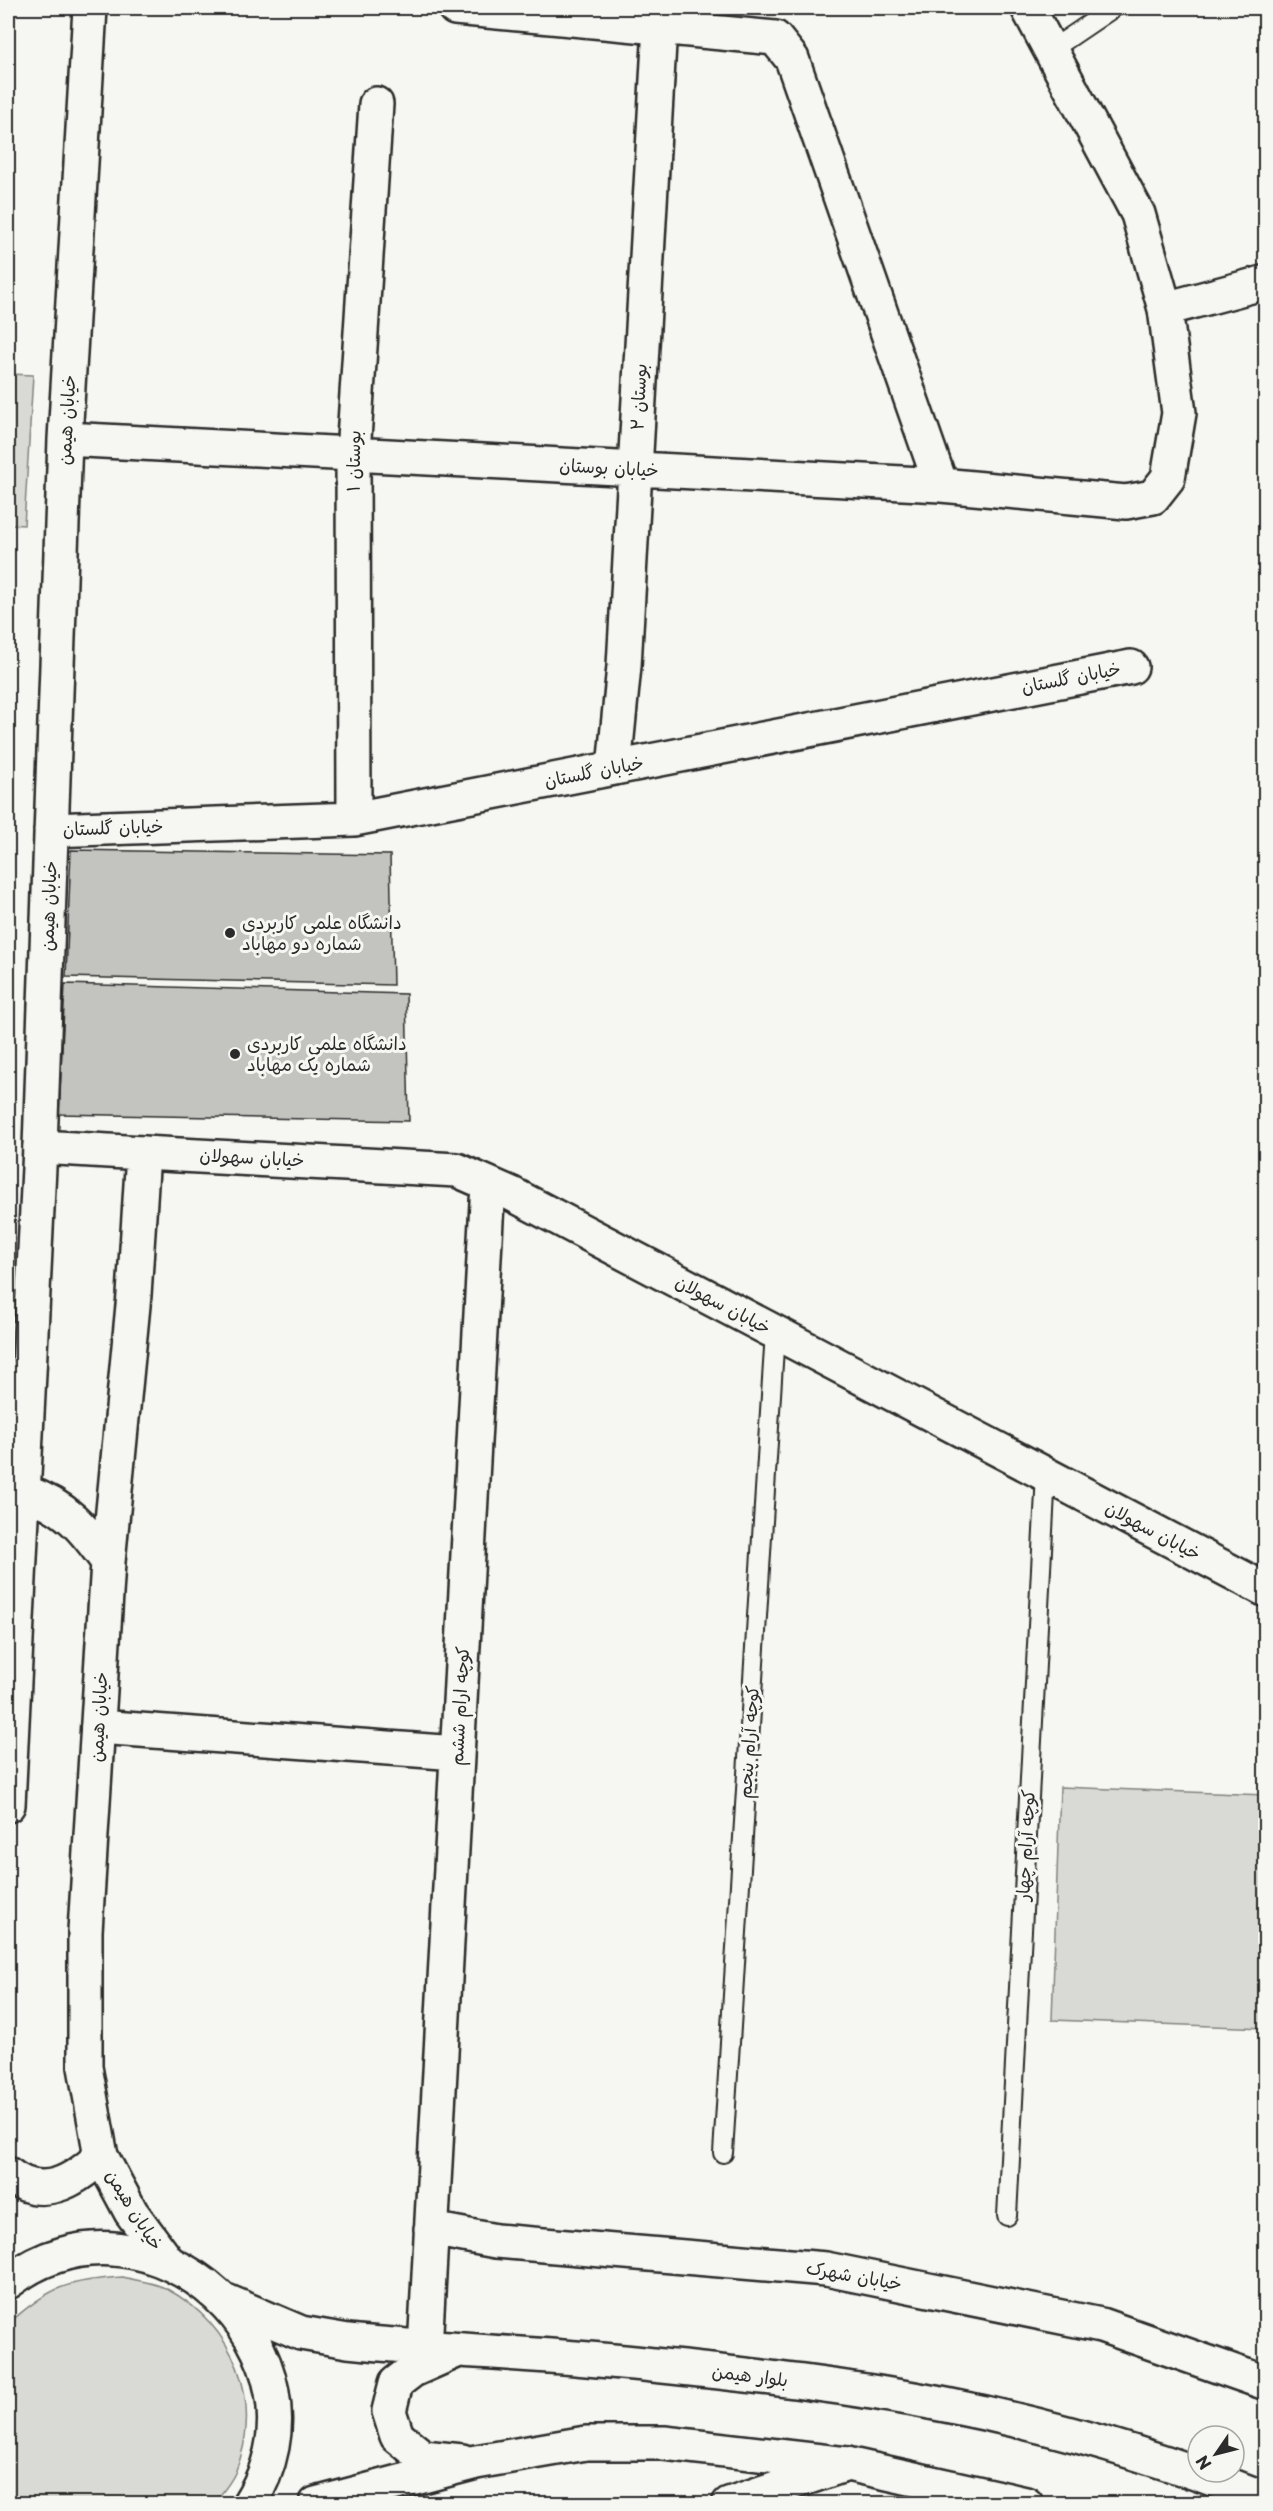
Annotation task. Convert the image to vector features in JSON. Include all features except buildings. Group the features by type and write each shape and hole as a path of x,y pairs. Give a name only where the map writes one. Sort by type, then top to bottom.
{"street":[{"name":"خیابان هیمن","path":"8,1804 16,1492 40,1147 65,439 90,8"},
{"path":"455,8 660,17 775,38 792,59 941,485"},
{"path":"1028,8 1138,214 1166,309 1266,282"},
{"name":"بوستان ۲","path":"614,768 624,666 660,17"},
{"name":"بوستان ۱","path":"354,819 353,454 376,104"},
{"name":"خیابان بوستان","path":"65,439 941,485 1126,502 1153,497 1168,478 1179,413 1166,309"},
{"name":"خیابان گلستان","path":"51,830 354,819 1131,667"},
{"name":"خیابان سهولان","path":"40,1147 457,1170 775,1332 1266,1590"},
{"name":"خیابان هیمن","path":"143,1153 134,1295 108,1562 85,1931 85,2067 101,2156 131,2212 168,2262"},
{"name":"کوچه ارام ششم","path":"440,2350 431,2229 488,1184"},
{"path":"16,1492 50,1501 70,1515 87,1533 108,1562"},
{"path":"98,1727 457,1753"},
{"path":"8,2174 28,2186 45,2188 64,2184 82,2175 101,2156"},
{"name":"خیابان شهرک","path":"431,2229 496,2241 826,2269 1101,2325 1266,2383"},
{"path":"8,2282 33,2266 84,2251 128,2252 168,2262 186,2271 226,2301 245,2325 259,2350 268,2379 273,2409 272,2438 266,2466 249,2504"},
{"name":"بلوار هیمن","path":"226,2301 301,2333 348,2341 662,2366 811,2383 946,2405 1085,2439 1266,2499"},
{"path":"440,2350 396,2384 388,2411 397,2436 423,2457 477,2462"},
{"path":"316,2504 477,2462 586,2443 653,2443 847,2464 1026,2504"},
{"path":"729,2504 847,2464"}],"lane":[{"path":"1051,50 1113,8"},
{"name":"کوچه آرام پنجم","path":"723,2152 775,1332"},
{"name":"کوچه آرام چهار","path":"1007,2216 1046,1474"}],"shaded area":[{"path":"8,374 33,375 24,525 8,524"},
{"path":"1060,1787 1265,1795 1265,2028 1052,2020"},
{"path":"123,2277 167,2289 190,2304 210,2323 226,2344 237,2368 244,2393 246,2419 243,2446 233,2477 214,2503 8,2503 8,2324 36,2301 60,2288 87,2281"}],"place":[{"name":"دانشگاه علمی کاربردی شماره دو مهاباد","path":"230,933"},
{"name":"دانشگاه علمی کاربردی شماره یک مهاباد","path":"235,1054"}]}
